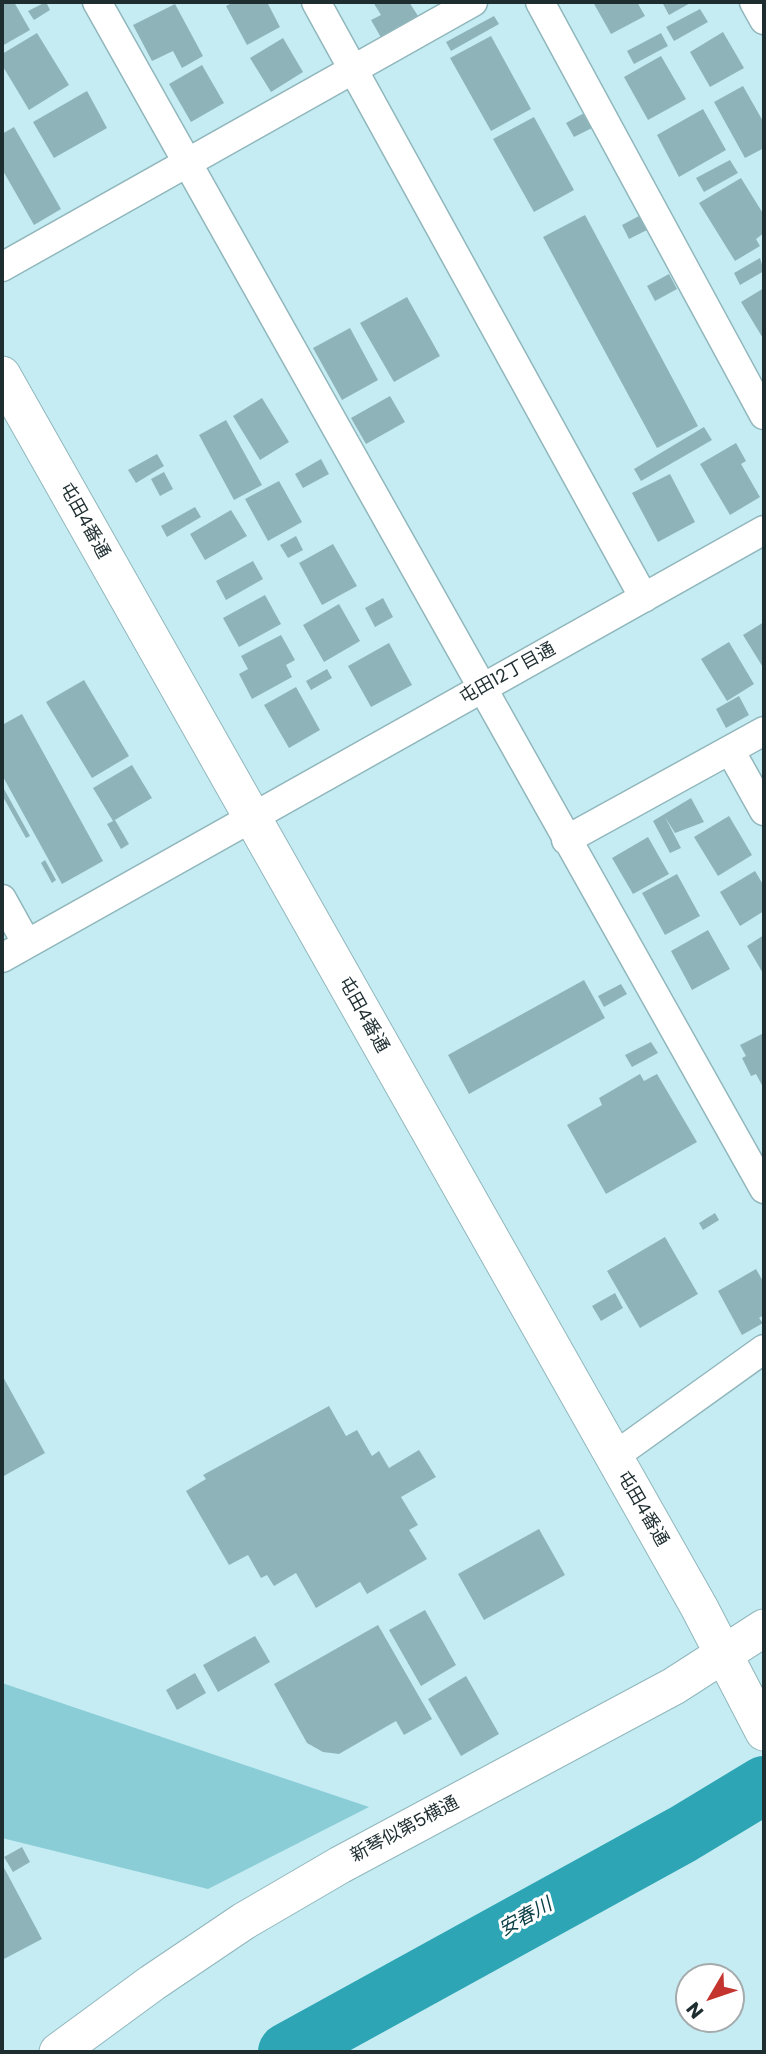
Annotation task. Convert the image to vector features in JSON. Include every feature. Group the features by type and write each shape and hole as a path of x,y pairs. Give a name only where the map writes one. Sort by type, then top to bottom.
{"street":[{"path":"97,2 764,1189"},
{"path":"316,2 644,598"},
{"path":"2,267 473,2"},
{"path":"540,2 764,415"},
{"path":"754,2 764,20"},
{"name":"屯田4番通","path":"2,375 612,1458 699,1607 763,1730"},
{"name":"屯田12丁目通","path":"2,958 764,530"},
{"path":"566,839 764,731"},
{"path":"730,750 764,811"},
{"path":"2,899 27,944"},
{"path":"612,1458 764,1349"},
{"name":"新琴似第5横通","path":"58,2052 152,1983 244,1921 340,1865 674,1686 764,1628"}],"shaded area":[{"path":"2,1683 369,1807 208,1889 2,1838"},
{"path":"435,1976 303,2052 255,2052 330,2017"}],"building":[{"path":"2,2 14,2 30,30 2,46"},
{"path":"46,2 50,10 34,20 28,11"},
{"path":"234,2 267,2 280,27 247,45 226,6"},
{"path":"373,2 409,2 420,19 383,41 371,20 381,15"},
{"path":"593,2 637,2 645,16 611,34"},
{"path":"662,2 692,2 669,15"},
{"path":"175,4 203,56 182,68 173,51 152,61 133,25"},
{"path":"700,9 708,22 674,41 666,27"},
{"path":"494,16 499,24 451,51 446,42"},
{"path":"723,32 744,68 710,87 690,52"},
{"path":"37,33 69,85 29,110 2,65 2,54"},
{"path":"661,33 668,46 634,64 627,51"},
{"path":"491,36 531,109 491,131 450,58"},
{"path":"283,38 303,72 271,92 250,58"},
{"path":"661,56 686,99 648,120 624,77"},
{"path":"202,65 224,103 191,122 169,84"},
{"path":"743,86 764,123 764,148 745,158 714,102"},
{"path":"87,91 107,128 54,158 33,122"},
{"path":"703,109 726,150 679,177 657,135"},
{"path":"586,112 594,127 574,137 566,123"},
{"path":"534,117 574,190 534,212 493,139"},
{"path":"14,127 61,209 34,225 2,169 2,134"},
{"path":"730,160 738,173 704,192 696,178"},
{"path":"741,178 764,215 764,233 756,239 760,246 735,261 699,203"},
{"path":"585,215 698,426 657,448 543,237"},
{"path":"639,216 647,230 629,239 622,225"},
{"path":"760,258 764,271 740,285 734,273"},
{"path":"669,274 677,289 655,301 647,286"},
{"path":"764,288 764,340 741,302"},
{"path":"407,297 440,356 394,382 360,323"},
{"path":"350,328 378,380 342,400 313,348"},
{"path":"390,396 405,422 366,444 351,418"},
{"path":"262,398 289,442 260,460 233,416"},
{"path":"226,420 262,485 234,500 199,435"},
{"path":"704,427 712,440 641,481 634,469"},
{"path":"736,443 746,461 741,464 760,497 730,515 700,464"},
{"path":"157,454 164,466 136,483 128,470"},
{"path":"321,459 329,474 303,488 295,474"},
{"path":"164,472 173,489 160,496 151,479"},
{"path":"670,474 695,522 658,542 632,493"},
{"path":"279,481 302,522 268,541 245,499"},
{"path":"195,507 201,517 167,537 161,526"},
{"path":"231,510 247,536 205,560 190,534"},
{"path":"296,536 303,550 288,558 280,545"},
{"path":"333,544 357,586 322,605 299,563"},
{"path":"253,561 263,579 226,600 216,581"},
{"path":"265,595 281,624 239,647 223,618"},
{"path":"383,598 393,617 375,627 365,608"},
{"path":"339,604 360,641 324,662 303,625"},
{"path":"764,622 764,669 743,635"},
{"path":"281,635 295,660 286,665 292,677 252,699 239,674 248,669 241,656"},
{"path":"729,642 754,684 727,701 701,659"},
{"path":"389,643 412,685 371,707 348,666"},
{"path":"327,669 332,678 311,690 306,681"},
{"path":"84,680 129,756 92,778 46,702"},
{"path":"296,687 320,730 289,748 264,705"},
{"path":"739,696 749,715 726,728 716,709"},
{"path":"22,714 103,861 62,884 2,775 2,725"},
{"path":"132,765 152,798 113,821 93,788"},
{"path":"4,789 30,836 26,838 2,795"},
{"path":"691,798 704,822 675,833 665,817 681,848 670,853 653,821"},
{"path":"729,816 752,855 718,876 694,837"},
{"path":"115,820 129,844 121,849 107,824"},
{"path":"648,837 669,874 633,894 612,858"},
{"path":"45,860 56,880 52,883 41,863"},
{"path":"755,871 764,886 764,911 740,926 720,892"},
{"path":"677,874 700,916 665,935 642,893"},
{"path":"708,930 730,969 692,990 671,951"},
{"path":"764,935 764,975 747,946"},
{"path":"584,980 605,1018 469,1094 448,1055"},
{"path":"621,984 627,994 604,1007 598,996"},
{"path":"764,1033 764,1089 756,1074 751,1076 742,1058 746,1056 740,1045"},
{"path":"651,1042 658,1053 632,1067 625,1055"},
{"path":"640,1074 644,1081 657,1074 697,1142 606,1194 567,1125 602,1105 599,1098"},
{"path":"715,1213 719,1220 703,1230 699,1223"},
{"path":"665,1237 698,1294 640,1328 607,1271"},
{"path":"756,1269 764,1283 764,1315 759,1318 763,1323 742,1335 718,1291"},
{"path":"615,1293 623,1308 601,1321 592,1306"},
{"path":"2,1375 45,1453 2,1477"},
{"path":"329,1406 346,1436 357,1430 372,1456 379,1451 389,1468 419,1450 436,1477 401,1497 418,1525 409,1530 427,1559 367,1594 360,1582 316,1608 296,1573 274,1586 267,1575 261,1578 248,1555 229,1565 186,1491 206,1479 203,1475"},
{"path":"539,1529 565,1575 484,1620 458,1574"},
{"path":"425,1610 456,1665 421,1686 389,1630"},
{"path":"378,1625 432,1719 404,1735 396,1721 339,1754 323,1752 307,1743 274,1684"},
{"path":"255,1636 270,1662 218,1692 203,1665"},
{"path":"195,1673 206,1693 177,1710 166,1690"},
{"path":"466,1676 499,1734 461,1756 428,1699"},
{"path":"22,1847 30,1862 13,1872 4,1857"},
{"path":"2,1864 42,1939 2,1960"}],"waterway":[{"name":"安春川","path":"287,2052 683,1834 764,1785"}]}
